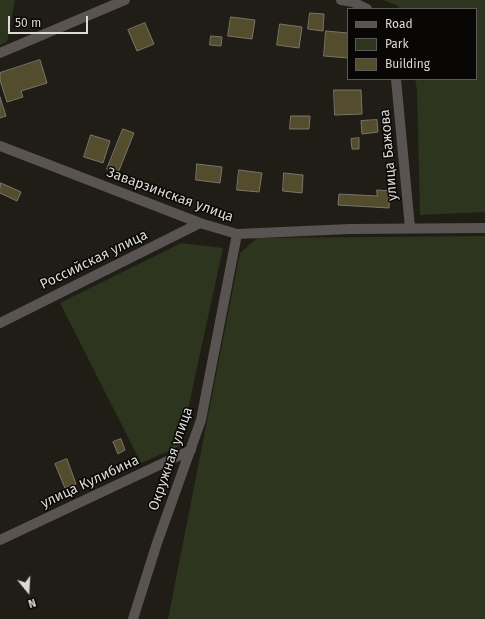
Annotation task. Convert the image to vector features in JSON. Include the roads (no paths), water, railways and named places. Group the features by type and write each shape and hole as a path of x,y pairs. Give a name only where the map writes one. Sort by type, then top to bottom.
{"street":[{"path":"0,53 125,0"},
{"path":"341,0 353,2 365,8"},
{"name":"улица Бажова","path":"396,80 410,228"},
{"name":"Заварзинская улица","path":"0,146 200,223 237,234 410,228 485,228"},
{"name":"Российская улица","path":"0,323 200,223"},
{"name":"Окружная улица","path":"133,619 157,543 201,420 237,234"},
{"name":"улица Кулибина","path":"0,540 191,450"}]}
